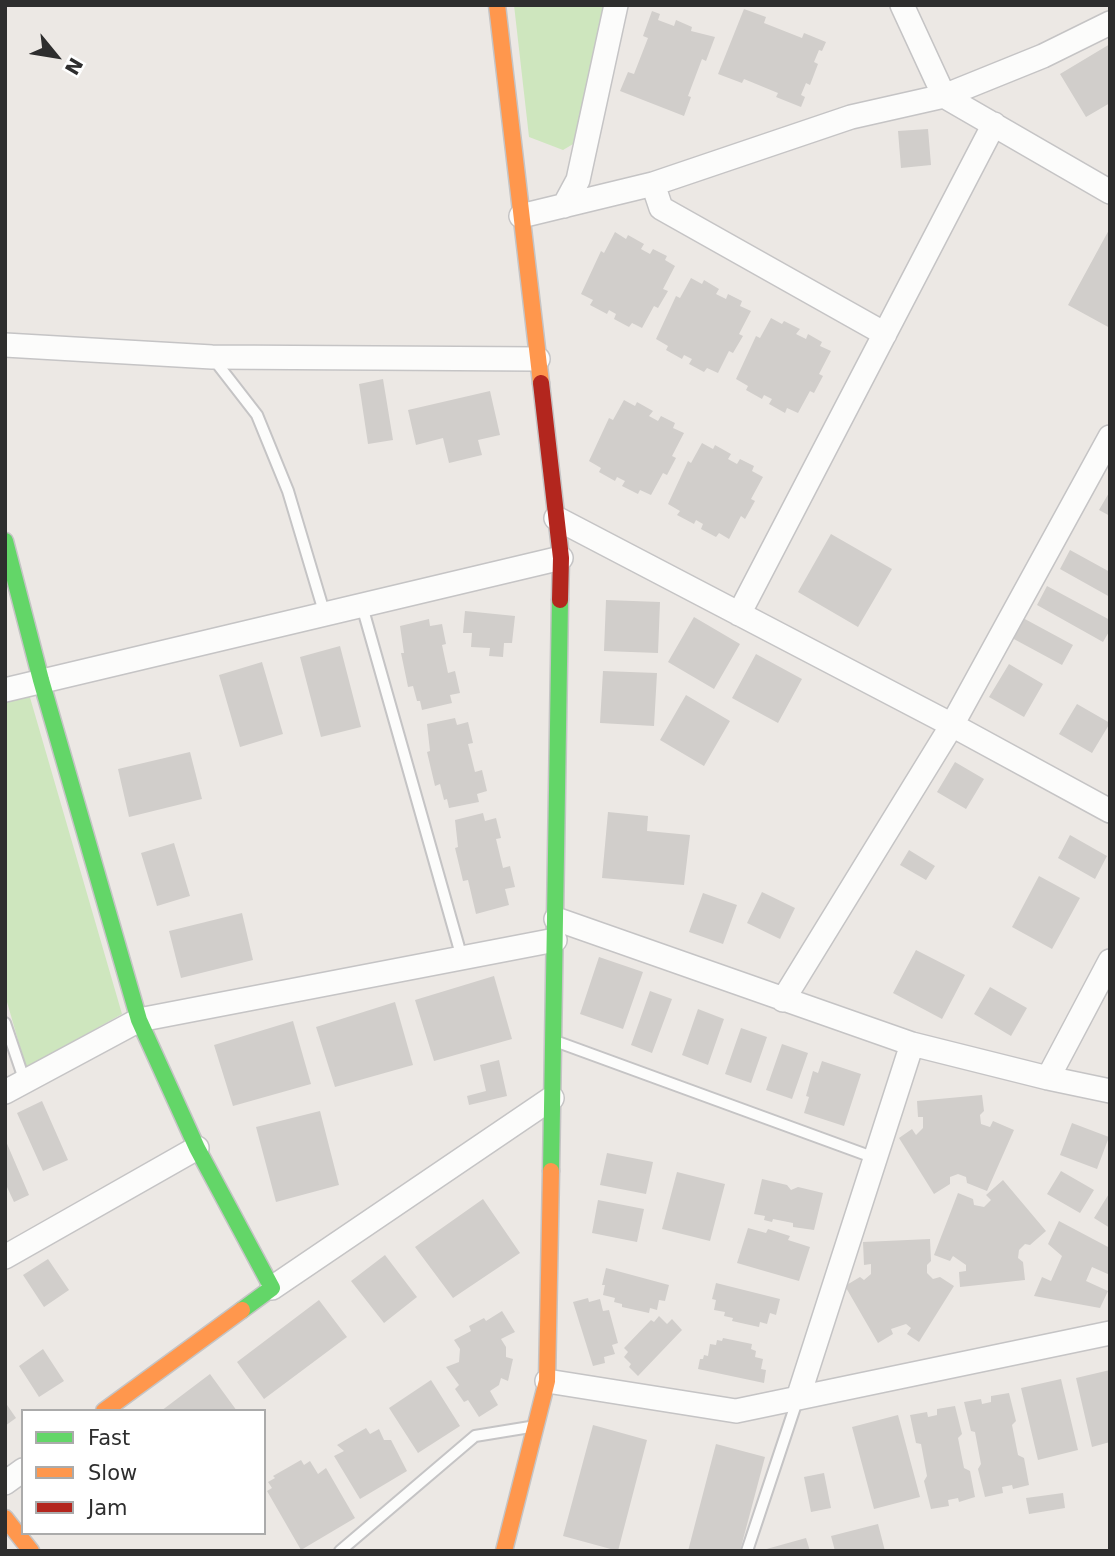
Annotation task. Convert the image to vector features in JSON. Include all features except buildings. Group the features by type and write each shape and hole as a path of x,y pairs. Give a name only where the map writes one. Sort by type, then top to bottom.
{"street":[{"path":"497,5 561,558 547,1381 504,1551"},
{"path":"564,205 578,180 616,5"},
{"path":"902,5 944,96 1110,192"},
{"path":"521,216 653,184 851,117 944,96 1043,56 1110,23"},
{"path":"739,614 994,124"},
{"path":"653,184 661,208 885,334"},
{"path":"5,345 212,358 538,359"},
{"path":"783,1000 952,724 1110,437"},
{"path":"556,519 952,724 1110,810"},
{"path":"5,541 41,680 139,1020 197,1148 272,1288"},
{"path":"5,690 561,558"},
{"path":"15,1087 139,1020 462,958 556,929 783,1000 912,1044 1048,1079 1110,1091"},
{"path":"1048,1079 1110,961"},
{"path":"798,1398 912,1044"},
{"path":"107,1409 272,1288 552,1098"},
{"path":"5,1257 197,1148"},
{"path":"547,1381 736,1410 1110,1334"},
{"path":"5,1483 21,1471"},
{"path":"5,1518 31,1551"}],"lane":[{"path":"212,358 257,415 288,491 325,615"},
{"path":"362,606 462,958"},
{"path":"5,1023 15,1087"},
{"path":"554,1040 875,1158"},
{"path":"747,1551 798,1398"},
{"path":"340,1551 475,1436 536,1426"}],"green space":[{"path":"514,5 613,5 585,137 563,150 529,137"},
{"path":"29,694 122,1014 26,1068 5,995 5,701"}],"traffic: fast":[{"path":"5,541 41,680 139,1020 197,1148 272,1288 242,1310"},
{"path":"551,1171 560,600"}],"traffic: slow":[{"path":"497,5 541,383"},
{"path":"504,1551 547,1381 551,1171"},
{"path":"107,1409 242,1310"},
{"path":"5,1518 31,1551"}],"traffic: jam":[{"path":"541,383 561,558 560,600"}]}
